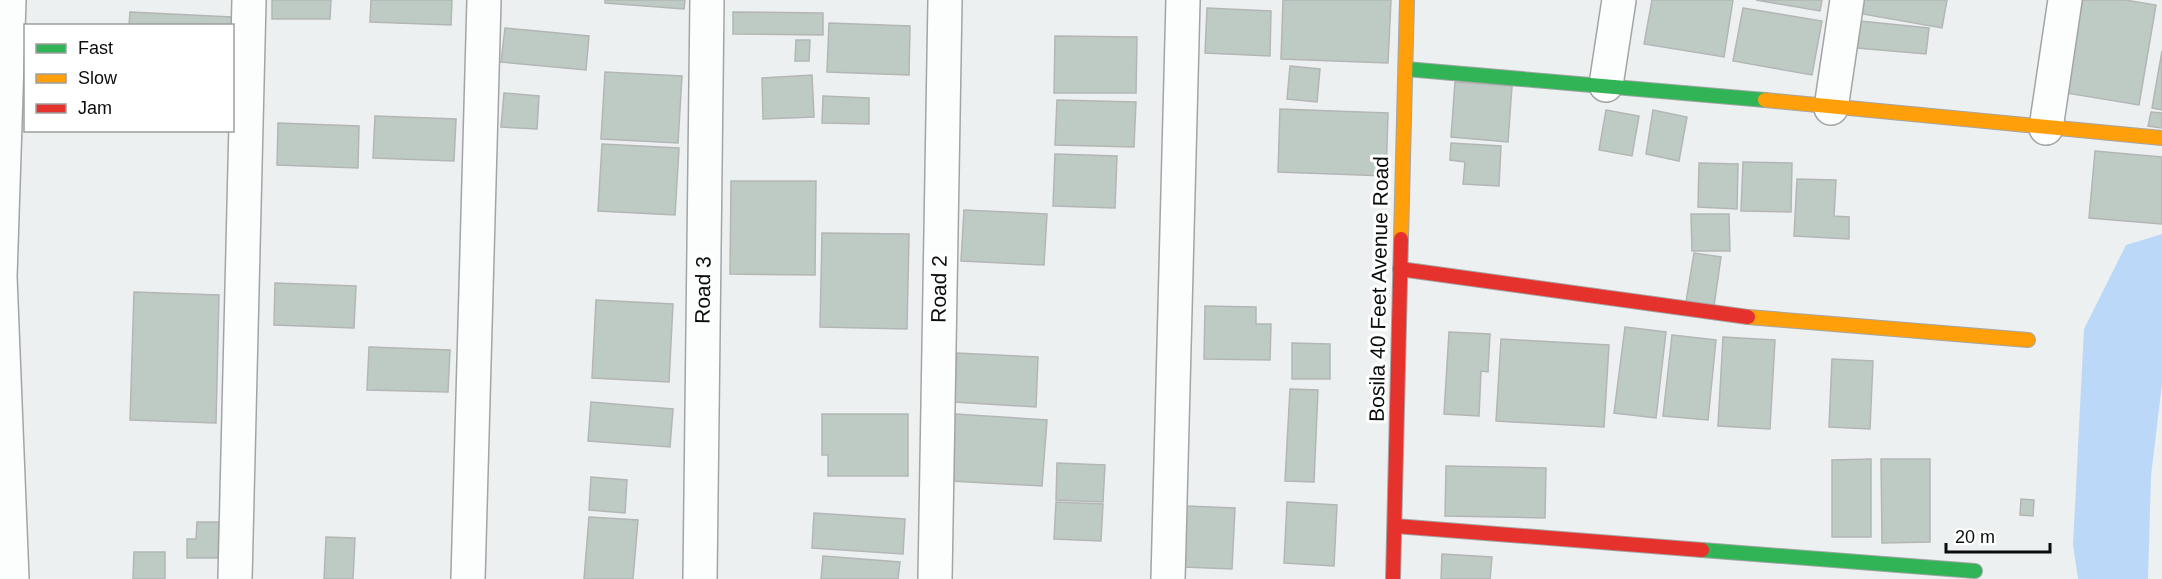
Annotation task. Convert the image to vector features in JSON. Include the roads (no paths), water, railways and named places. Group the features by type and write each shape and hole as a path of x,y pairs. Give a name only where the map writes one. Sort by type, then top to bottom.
{"street":[{"path":"9,0 0,277 12,579"},
{"path":"235,579 249,0"},
{"path":"468,579 484,0"},
{"name":"Road 3","path":"700,579 707,0"},
{"name":"Road 2","path":"935,579 945,0"},
{"path":"1168,579 1183,0"},
{"name":"Bosila 40 Feet Avenue Road","path":"1393,579 1407,0"},
{"path":"1606,85 1619,0"},
{"path":"1831,108 1847,0"},
{"path":"2046,128 2065,0"},
{"path":"1406,69 1606,85 2162,138"},
{"path":"1400,269 1747,317 2028,340"},
{"path":"1395,526 1975,572"}],"water":[{"path":"2162,234 2162,384 2151,476 2148,579 2078,579 2073,545 2084,329 2126,245"}]}
